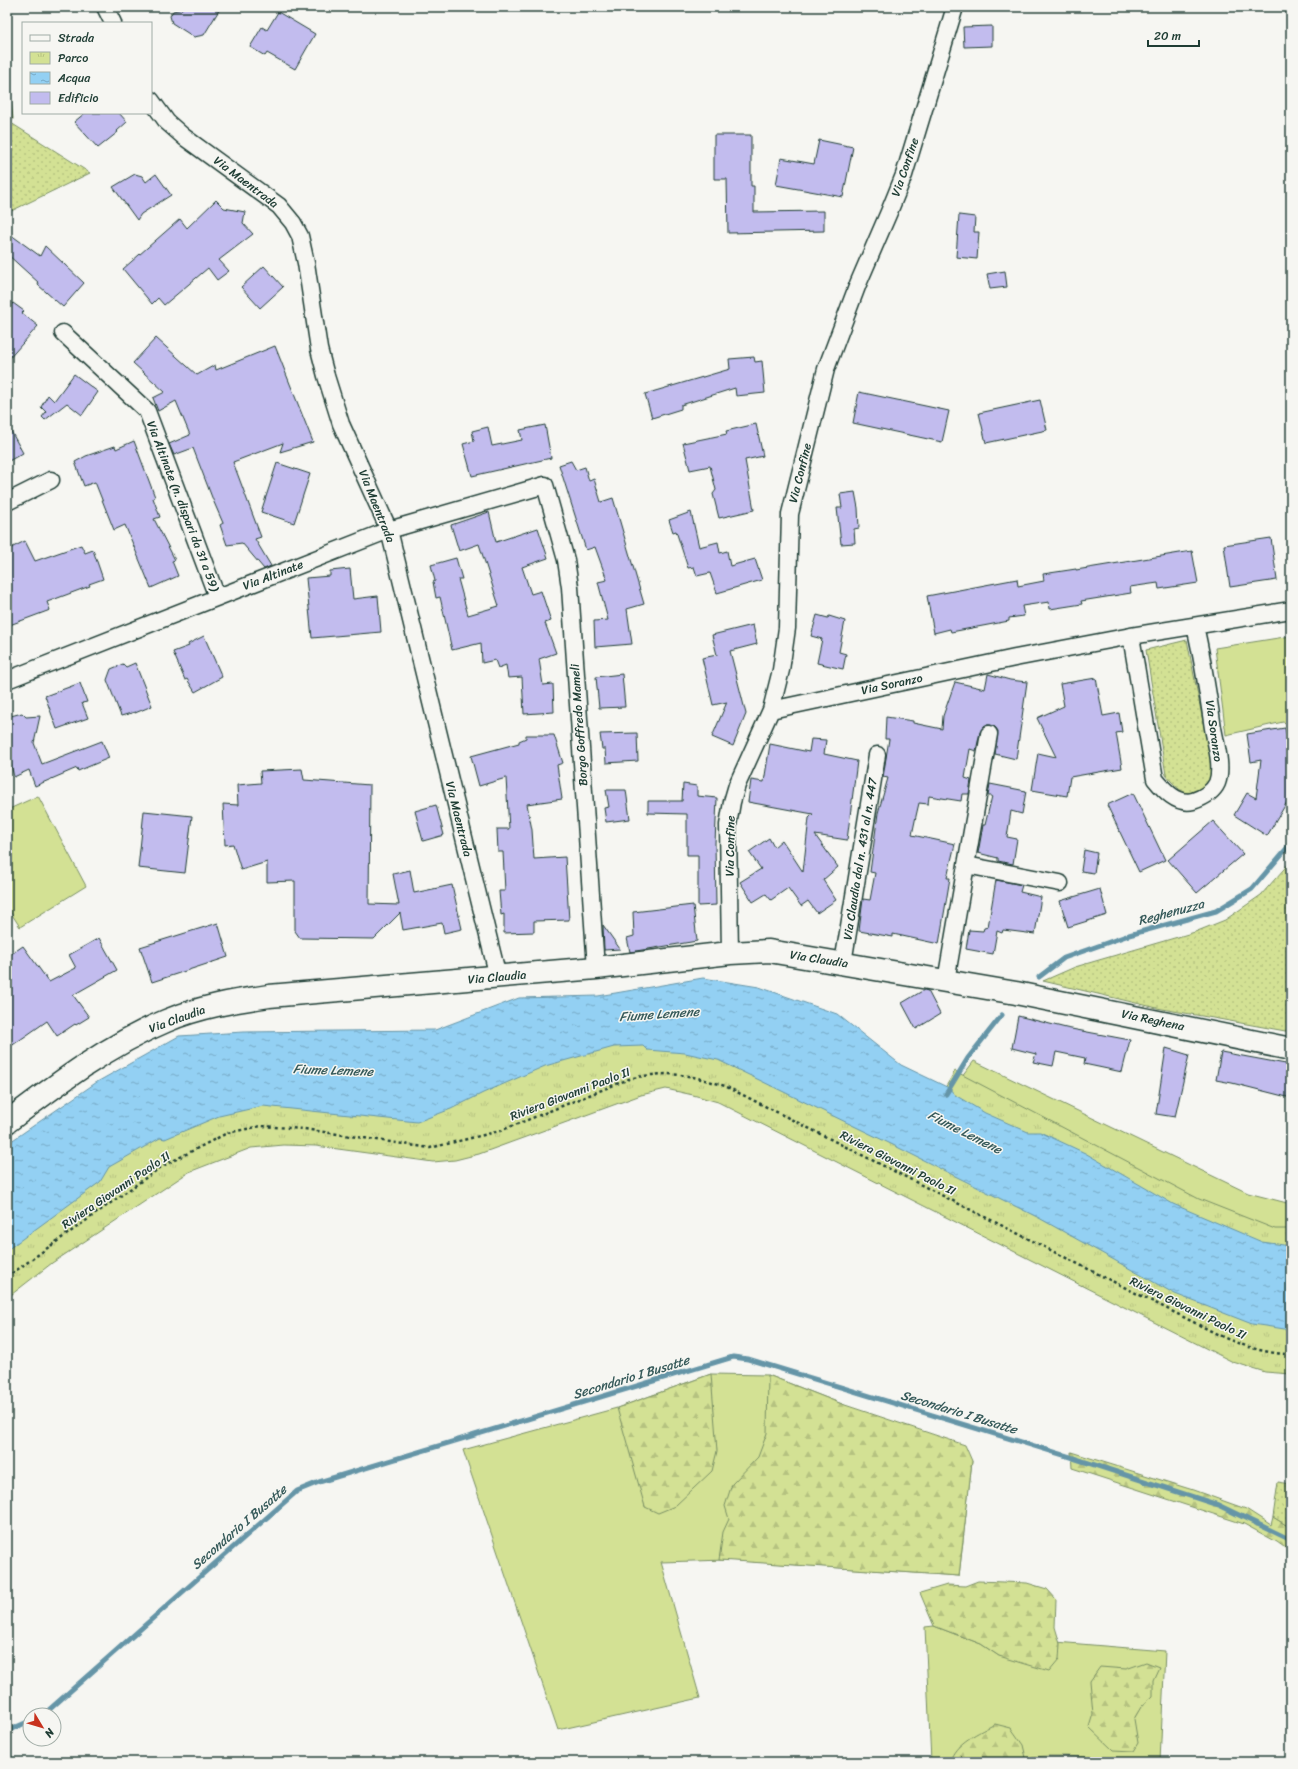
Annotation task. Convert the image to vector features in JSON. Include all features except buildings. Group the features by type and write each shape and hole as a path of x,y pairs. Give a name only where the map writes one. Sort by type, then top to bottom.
{"street":[{"path":"105,7 112,22"},
{"name":"Via Confine","path":"730,953 728,825 732,802 745,766 771,710 781,670 787,628 790,514 826,369 858,284 904,175 955,7"},
{"name":"Via Maentrada","path":"152,101 167,122 184,137 279,206 293,223 300,236 306,263 319,349 326,376 341,424 389,530 498,977"},
{"name":"Via Altinate (n. dispari da 31 a 59)","path":"63,334 147,411 217,597"},
{"path":"7,502 50,480"},
{"name":"Via Altinate","path":"7,680 389,530 544,485"},
{"name":"Borgo Goffredo Mameli","path":"544,485 566,560 570,587 596,968"},
{"name":"Via Soranzo","path":"771,710 1015,658 1131,636 1291,610"},
{"name":"Via Soranzo","path":"1131,636 1155,779 1164,791 1179,800 1192,801 1210,792 1217,783 1219,766 1204,663 1195,626"},
{"path":"946,980 989,734"},
{"name":"Via Claudia dal n. 431 al n. 447","path":"843,963 877,755"},
{"path":"966,865 1060,883"},
{"name":"Via Claudia","path":"7,1122 54,1087 110,1050 150,1028 195,1011 231,1002 269,996 498,977 730,953 769,951 1016,993"},
{"name":"Via Reghena","path":"1016,993 1291,1049"}],"path":[{"name":"Riviera Giovanni Paolo II","path":"7,1277 161,1167 227,1133 261,1126 304,1128 430,1148 500,1131 629,1079 649,1074 667,1074 693,1076 725,1086 1225,1338 1268,1353 1291,1354"}],"green space":[{"path":"10,89 13,119 7,120 7,94"},
{"path":"13,119 11,123 90,173 7,213 7,120"},
{"path":"1291,636 1291,725 1283,722 1226,735 1215,648"},
{"path":"1187,640 1212,767 1211,781 1192,793 1182,791 1166,775 1146,650"},
{"path":"38,796 86,886 20,927 7,907 7,810"},
{"path":"1291,861 1291,1032 1157,1008 1043,981 1075,967 1195,932 1225,920 1261,895"},
{"path":"563,1005 935,1105 955,1071 1199,1199 1275,1229 1291,1229 1291,1374 1265,1372 1233,1362 718,1102 666,1089 641,1095 479,1154 455,1160 433,1162 316,1146 284,1145 251,1148 189,1172 52,1263 7,1298 7,1191 77,1131 450,1058"},
{"path":"974,1061 1248,1193 1291,1204 1291,1246 958,1082"},
{"path":"711,1374 768,1375 842,1404 972,1461 959,1576 726,1560 661,1562 700,1698 558,1730 463,1450 617,1408"},
{"path":"711,1374 717,1451 712,1471 675,1506 658,1513 645,1507 617,1408"},
{"path":"768,1375 842,1404 965,1445 972,1461 959,1576 719,1560 723,1532 729,1519 725,1506 732,1484 758,1457 767,1433"},
{"path":"1071,1452 1193,1490 1246,1509 1271,1525 1273,1517 1291,1528 1291,1552 1277,1542 1244,1524 1072,1468"},
{"path":"1278,1482 1291,1484 1291,1528 1273,1517"},
{"path":"978,1581 1027,1583 1047,1589 1056,1599 1055,1627 1060,1644 1059,1659 1049,1671 999,1656 981,1644 934,1626 920,1593 947,1585 965,1586"},
{"path":"934,1626 981,1644 999,1656 1056,1642 1165,1651 1160,1762 1048,1756 1032,1757 1031,1762 931,1762 925,1627"},
{"path":"1146,1662 1159,1667 1153,1680 1153,1696 1141,1707 1134,1719 1138,1743 1133,1751 1113,1750 1089,1727 1093,1714 1090,1681 1100,1667 1126,1669"},
{"path":"995,1724 1011,1728 1023,1745 1027,1762 950,1762 952,1755 962,1744"}],"water":[{"name":"Fiume Lemene","path":"703,978 759,987 837,1014 901,1065 949,1088 955,1095 985,1113 1028,1132 1040,1132 1085,1153 1173,1204 1262,1242 1291,1246 1291,1330 1252,1324 1175,1294 1039,1218 718,1060 685,1053 647,1050 643,1046 614,1047 545,1066 483,1093 451,1109 417,1122 263,1106 219,1116 165,1139 160,1138 109,1167 100,1182 7,1250 7,1144 97,1082 179,1036 243,1032 435,1030 519,998 598,996"}],"waterway":[{"name":"Reghenuzza","path":"1039,977 1064,958 1129,935 1216,911 1252,889 1287,848 1291,841"},
{"name":"Reghenuzza","path":"946,1094 968,1058 1002,1015"},
{"name":"Secondario I Busatte","path":"52,1707 297,1491 319,1482 733,1357 748,1359 1067,1456 1218,1505 1291,1540"},
{"name":"Secondario I Busatte","path":"7,1731 22,1724"}]}
